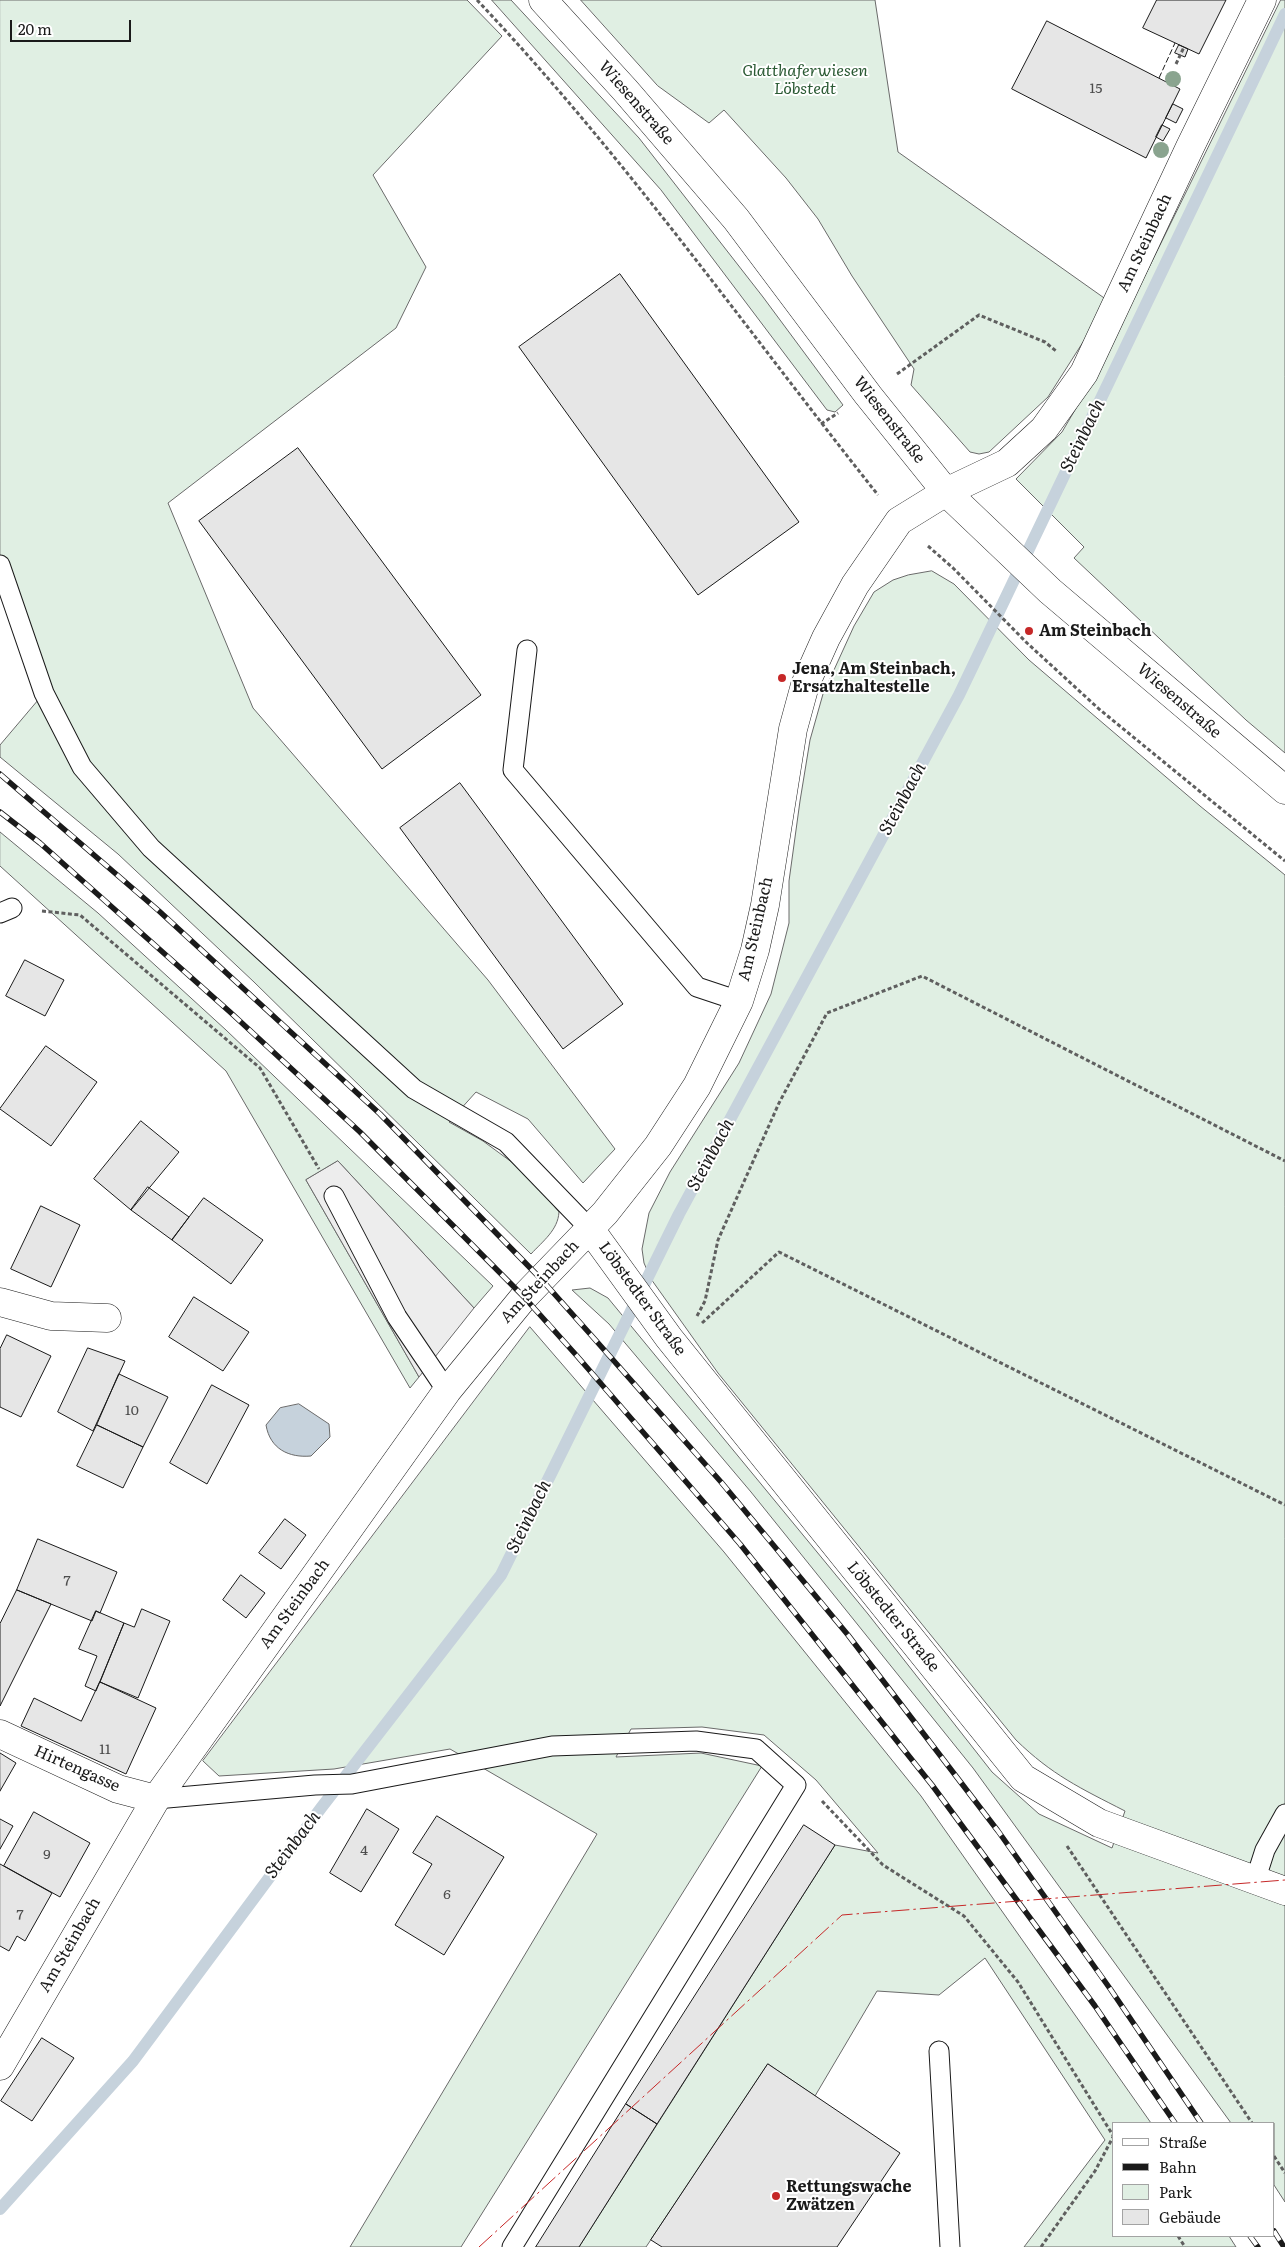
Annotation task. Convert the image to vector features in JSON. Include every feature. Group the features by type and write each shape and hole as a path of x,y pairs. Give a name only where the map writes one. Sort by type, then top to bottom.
{"street":[{"name":"Wiesenstraße","path":"543,0 625,90 736,219 868,395 946,492 1050,591 1285,790"},
{"name":"Am Steinbach","path":"0,2066 156,1799 447,1391 524,1297 590,1228 663,1138 697,1086 738,1001 755,950 765,905 793,729 806,685 826,638 854,585 899,521 946,492 1008,463 1044,429 1084,373 1190,146 1262,0"},
{"name":"Löbstedter Straße","path":"590,1228 674,1344 1023,1778 1099,1823 1285,1891"},
{"path":"0,1302 51,1316 107,1318"},
{"name":"Hirtengasse","path":"0,1734 118,1789 156,1799"}],"lane":[{"path":"0,565 44,693 82,767 152,848 414,1089 506,1142 590,1228"},
{"path":"527,650 513,770 697,987 738,1001"},
{"path":"334,1196 397,1317 447,1391"},
{"path":"156,1799 315,1785 352,1784 552,1746 696,1741 756,1749 796,1785 512,2247"},
{"path":"1255,1881 1265,1850 1285,1814"},
{"path":"939,2051 950,2247"}],"path":[{"path":"476,0 577,111 642,191 820,424 899,521 953,568 1027,644 1099,709 1285,860"},
{"path":"1176,64 1184,47"},
{"path":"820,424 868,395 979,315 1045,342 1084,373"},
{"path":"6,911 80,915 260,1068 334,1196"},
{"path":"674,1344 705,1301 718,1240 779,1103 828,1013 922,976 1285,1161"},
{"path":"674,1344 780,1252 1285,1504"},
{"path":"796,1785 821,1800 883,1865 964,1916 1018,1982 1112,2135"},
{"path":"1066,1845 1251,2122"},
{"path":"1041,2247 1096,2171 1112,2139"},
{"path":"1275,2158 1285,2173"}],"green space":[{"path":"0,0 467,0 502,36 373,175 426,267 396,328 168,503 253,708 488,980 615,1149 583,1183 528,1119 476,1092 449,1122 483,1141 528,1174 559,1212 553,1230 531,1254 254,982 118,854 0,757 0,745 44,693 0,565"},
{"path":"492,0 511,0 639,138 763,297 843,405 835,412 827,410 661,190"},
{"name":"Glatthaferwiesen Löbstedt","path":"581,0 875,0 898,152 1107,300 1092,328 1048,397 989,452 979,454 970,452 911,385 914,369 852,276 818,219 786,178 724,110 709,123 658,86"},
{"path":"1281,0 1285,0 1285,753 1246,720 1074,558 1084,547 1016,479 1062,432 1098,371"},
{"path":"932,571 954,584 1029,660 1200,806 1285,875 1285,2202 1275,2187 1275,2122 1230,2122 973,1768 751,1492 609,1324 572,1290 590,1288 608,1298 868,1614 992,1772 1039,1814 1112,1848 1125,1811 1080,1788 1054,1772 1016,1740 718,1373 651,1279 644,1263 642,1249 649,1213 670,1172 739,1063 771,994 789,923 789,881 800,801 810,740 823,694 854,626 874,592 893,580"},
{"path":"0,832 98,913 226,1030 493,1286 474,1308 338,1161 306,1180 419,1377 410,1388 226,1071 0,866"},
{"path":"530,1327 724,1552 921,1796 1150,2122 1112,2122 1112,2237 1230,2237 1236,2247 1024,2247 1105,2140 985,1958 939,1995 877,1991 815,2096 768,2064 646,2247 579,2247 835,1845 878,1853 816,1780 764,1735 702,1727 631,1729 616,1757 701,1753 762,1766 461,2247 350,2247 597,1834 450,1749 334,1769 219,1776 203,1761"}],"shaded area":[{"path":"338,1161 474,1308 419,1377 306,1180"},
{"path":"299,1404 329,1424 330,1437 311,1456 288,1453 276,1446 268,1433 266,1425 280,1408"}],"building":[{"path":"1157,0 1226,0 1199,54 1143,28"},
{"path":"1047,21 1180,89 1146,158 1012,89"},
{"path":"1179,45 1188,49 1185,57 1175,53"},
{"path":"1173,104 1183,109 1176,123 1166,118"},
{"path":"1162,125 1170,129 1163,141 1156,137"},
{"path":"620,274 799,522 698,595 519,347"},
{"path":"298,448 481,695 382,769 199,521"},
{"path":"460,783 623,1004 563,1049 400,828"},
{"path":"25,960 64,980 45,1016 6,996"},
{"path":"46,1046 97,1082 51,1146 0,1109"},
{"path":"141,1121 179,1152 131,1210 94,1179"},
{"path":"148,1187 189,1217 172,1240 131,1210"},
{"path":"204,1198 263,1240 231,1284 172,1240"},
{"path":"41,1206 80,1225 51,1287 11,1269"},
{"path":"194,1297 249,1332 223,1371 169,1337"},
{"path":"7,1335 51,1356 21,1417 0,1407 0,1349"},
{"path":"88,1348 125,1361 93,1431 58,1412"},
{"path":"119,1374 168,1397 143,1447 97,1425"},
{"path":"212,1385 249,1405 207,1484 170,1463"},
{"path":"97,1425 143,1447 123,1488 77,1466"},
{"path":"285,1519 306,1535 281,1569 259,1553"},
{"path":"38,1539 117,1572 100,1613 96,1611 92,1621 17,1590"},
{"path":"241,1575 265,1593 246,1618 223,1600"},
{"path":"17,1590 51,1604 0,1706 0,1624"},
{"path":"142,1609 170,1621 138,1698 100,1682 124,1623 134,1627"},
{"path":"96,1611 124,1623 96,1691 85,1686 97,1656 79,1649"},
{"path":"100,1682 156,1708 126,1774 21,1726 34,1698 81,1721"},
{"path":"0,1753 16,1763 0,1791"},
{"path":"367,1809 399,1829 361,1892 330,1873"},
{"path":"34,1812 90,1843 60,1897 4,1866"},
{"path":"437,1816 504,1857 444,1955 395,1925 432,1864 413,1853"},
{"path":"0,1819 13,1826 0,1849"},
{"path":"804,1825 835,1845 657,2124 626,2104"},
{"path":"0,1864 52,1893 25,1941 17,1936 9,1951 0,1946"},
{"path":"42,2038 74,2058 32,2121 1,2101"},
{"name":"Rettungswache Zwätzen","path":"768,2064 900,2153 837,2247 662,2247 651,2240"},
{"path":"626,2104 657,2124 579,2247 536,2247"}],"waterway":[{"name":"Steinbach","path":"0,2209 133,2061 321,1808 501,1575 679,1214 959,695 1285,14"}],"railway":[{"path":"0,774 159,911 380,1114 541,1279 591,1335 721,1482 848,1635 998,1831 1111,1990 1200,2122"},
{"path":"0,812 40,843 230,1012 360,1132 524,1297 577,1356 740,1544 932,1785 1095,2006 1174,2122"},
{"path":"1275,2233 1284,2247"},
{"path":"1251,2237 1258,2247"}],"fence":[{"path":"1159,78 1175,43"}],"power":[{"path":"479,2247 842,1915 1285,1880"}],"place":[{"name":"Am Steinbach","path":"1029,631"},
{"name":"Jena, Am Steinbach, Ersatzhaltestelle","path":"782,678"},
{"name":"Rettungswache Zwätzen","path":"776,2196"}]}
